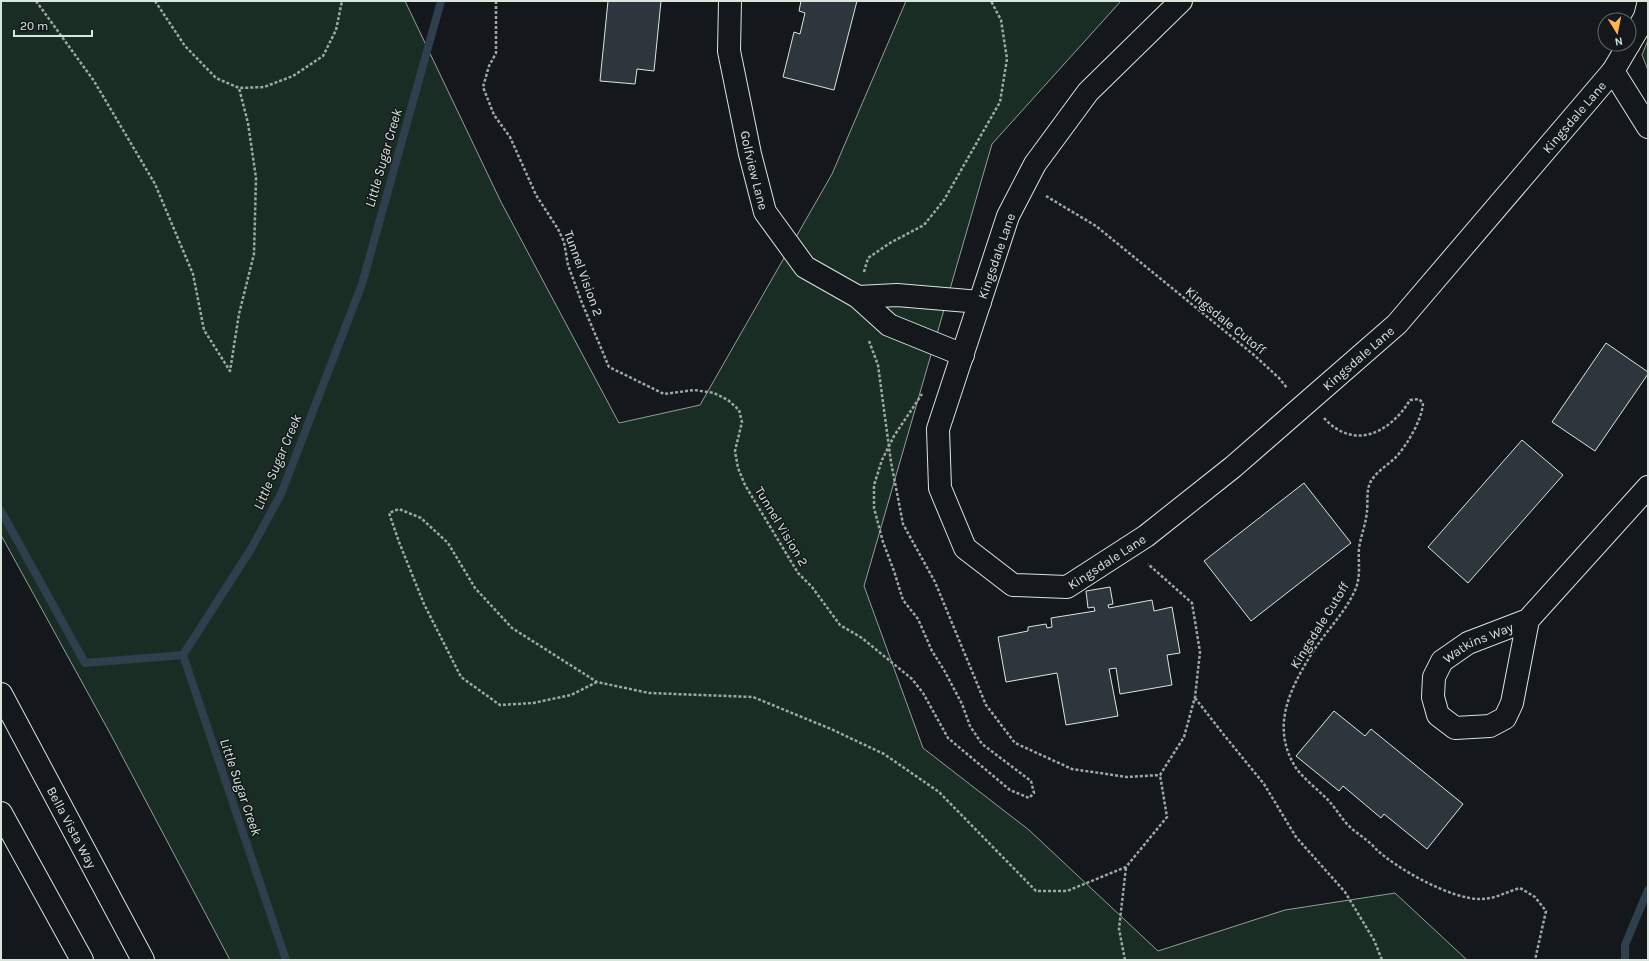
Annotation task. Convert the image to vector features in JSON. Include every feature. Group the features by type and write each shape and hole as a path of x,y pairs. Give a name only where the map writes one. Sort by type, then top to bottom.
{"street":[{"name":"Golfview Lane","path":"730,1 729,51 750,154 766,212 805,267 858,297 889,325 963,355"},
{"name":"Kingsdale Lane","path":"1181,1 1088,92 1035,164 1008,216 938,429 940,488 965,548 1013,585 1067,587 1146,536 1221,477 1397,324 1613,71 1624,52"},
{"name":"Kingsdale Lane","path":"1637,30 1645,17 1648,5"},
{"path":"1613,71 1648,127"},
{"path":"858,297 897,295 980,302"},
{"name":"Watkins Way","path":"1528,620 1512,703 1505,718 1490,726 1454,728 1438,715 1433,696 1434,677 1442,661 1468,643 1528,620 1648,487"},
{"name":"Bella Vista Way","path":"1,694 143,960"},
{"path":"1,813 82,960"}],"path":[{"path":"36,1 94,81 155,184 193,274 204,330 230,371 239,314 254,254 256,178 248,123 239,88"},
{"path":"155,1 185,46 216,78 239,88 264,87 293,76 323,56 336,30 342,1"},
{"name":"Tunnel Vision 2","path":"496,1 496,53 489,66 482,87 494,115 510,137 536,195 558,229 564,242 568,265 608,368 664,394 694,390 714,393 728,400 739,410 742,422 735,451 738,468 749,491 798,573 812,587 840,625 862,638 912,679 922,693 948,738 1010,790 1029,798 1034,793 1031,782 982,744 970,726 962,704 932,651 918,619 903,600 883,542 874,508 874,485 882,460 889,447"},
{"path":"858,297 868,258 890,243 924,225 944,200 1000,102 1007,59 1002,20 992,1"},
{"name":"Kingsdale Cutoff","path":"1025,184 1096,226 1254,356 1283,382 1298,401 1317,412 1340,432 1361,437 1388,425 1402,412 1410,400 1419,399 1423,403 1423,412 1418,424 1397,456 1370,482 1367,496 1366,523 1359,546 1360,574 1356,587 1341,613 1312,654 1294,683 1288,698 1284,716 1284,732 1291,758 1296,768 1332,804 1350,827 1383,855 1413,875 1470,899 1492,898 1520,888 1535,897 1546,911 1536,960"},
{"path":"868,338 878,365 889,447 903,524 934,582 986,705 1015,743 1072,769 1128,777 1160,775"},
{"path":"889,447 894,436 924,391"},
{"path":"597,682 571,695 533,703 500,705 461,677 424,604 389,513 399,509 421,518 448,543 475,588 512,628 597,682 648,693 753,697 831,729 884,754 939,792 1036,891 1067,891 1126,867 1167,817 1160,775 1184,737 1195,697 1200,652 1192,603 1129,547"},
{"path":"1195,697 1264,784 1296,837 1345,892 1374,940 1382,960"},
{"path":"1125,960 1119,929 1126,867"}],"green space":[{"path":"1,1 405,1 501,202 619,423 700,405 832,174 906,1 1121,1 992,144 864,586 923,748 1029,830 1158,951 1285,910 1395,893 1467,960 230,960 111,735 1,535"},
{"path":"1648,40 1648,70 1642,55"}],"building":[{"path":"608,1 661,1 654,71 637,69 635,84 600,81"},
{"path":"801,1 857,1 834,90 783,77 794,32 800,34 805,13 799,11"},
{"path":"1606,343 1648,372 1648,374 1595,451 1552,422"},
{"path":"1522,440 1563,475 1468,583 1428,547"},
{"path":"1304,483 1351,543 1251,621 1204,561"},
{"path":"1110,587 1113,604 1108,605 1109,608 1152,600 1154,611 1172,607 1180,653 1167,655 1172,685 1120,694 1116,668 1109,669 1118,716 1066,725 1057,673 1006,682 998,637 1028,631 1028,627 1046,624 1047,628 1052,627 1051,618 1095,611 1094,607 1088,608 1086,591"},
{"path":"1334,711 1365,736 1371,729 1463,804 1427,849 1384,814 1381,818 1343,786 1339,791 1296,756"}],"waterway":[{"name":"Little Sugar Creek","path":"286,960 183,655 251,549 281,494 362,284 441,1"},
{"path":"1,511 85,663 183,655"},
{"path":"1625,960 1625,945 1648,890"}]}
